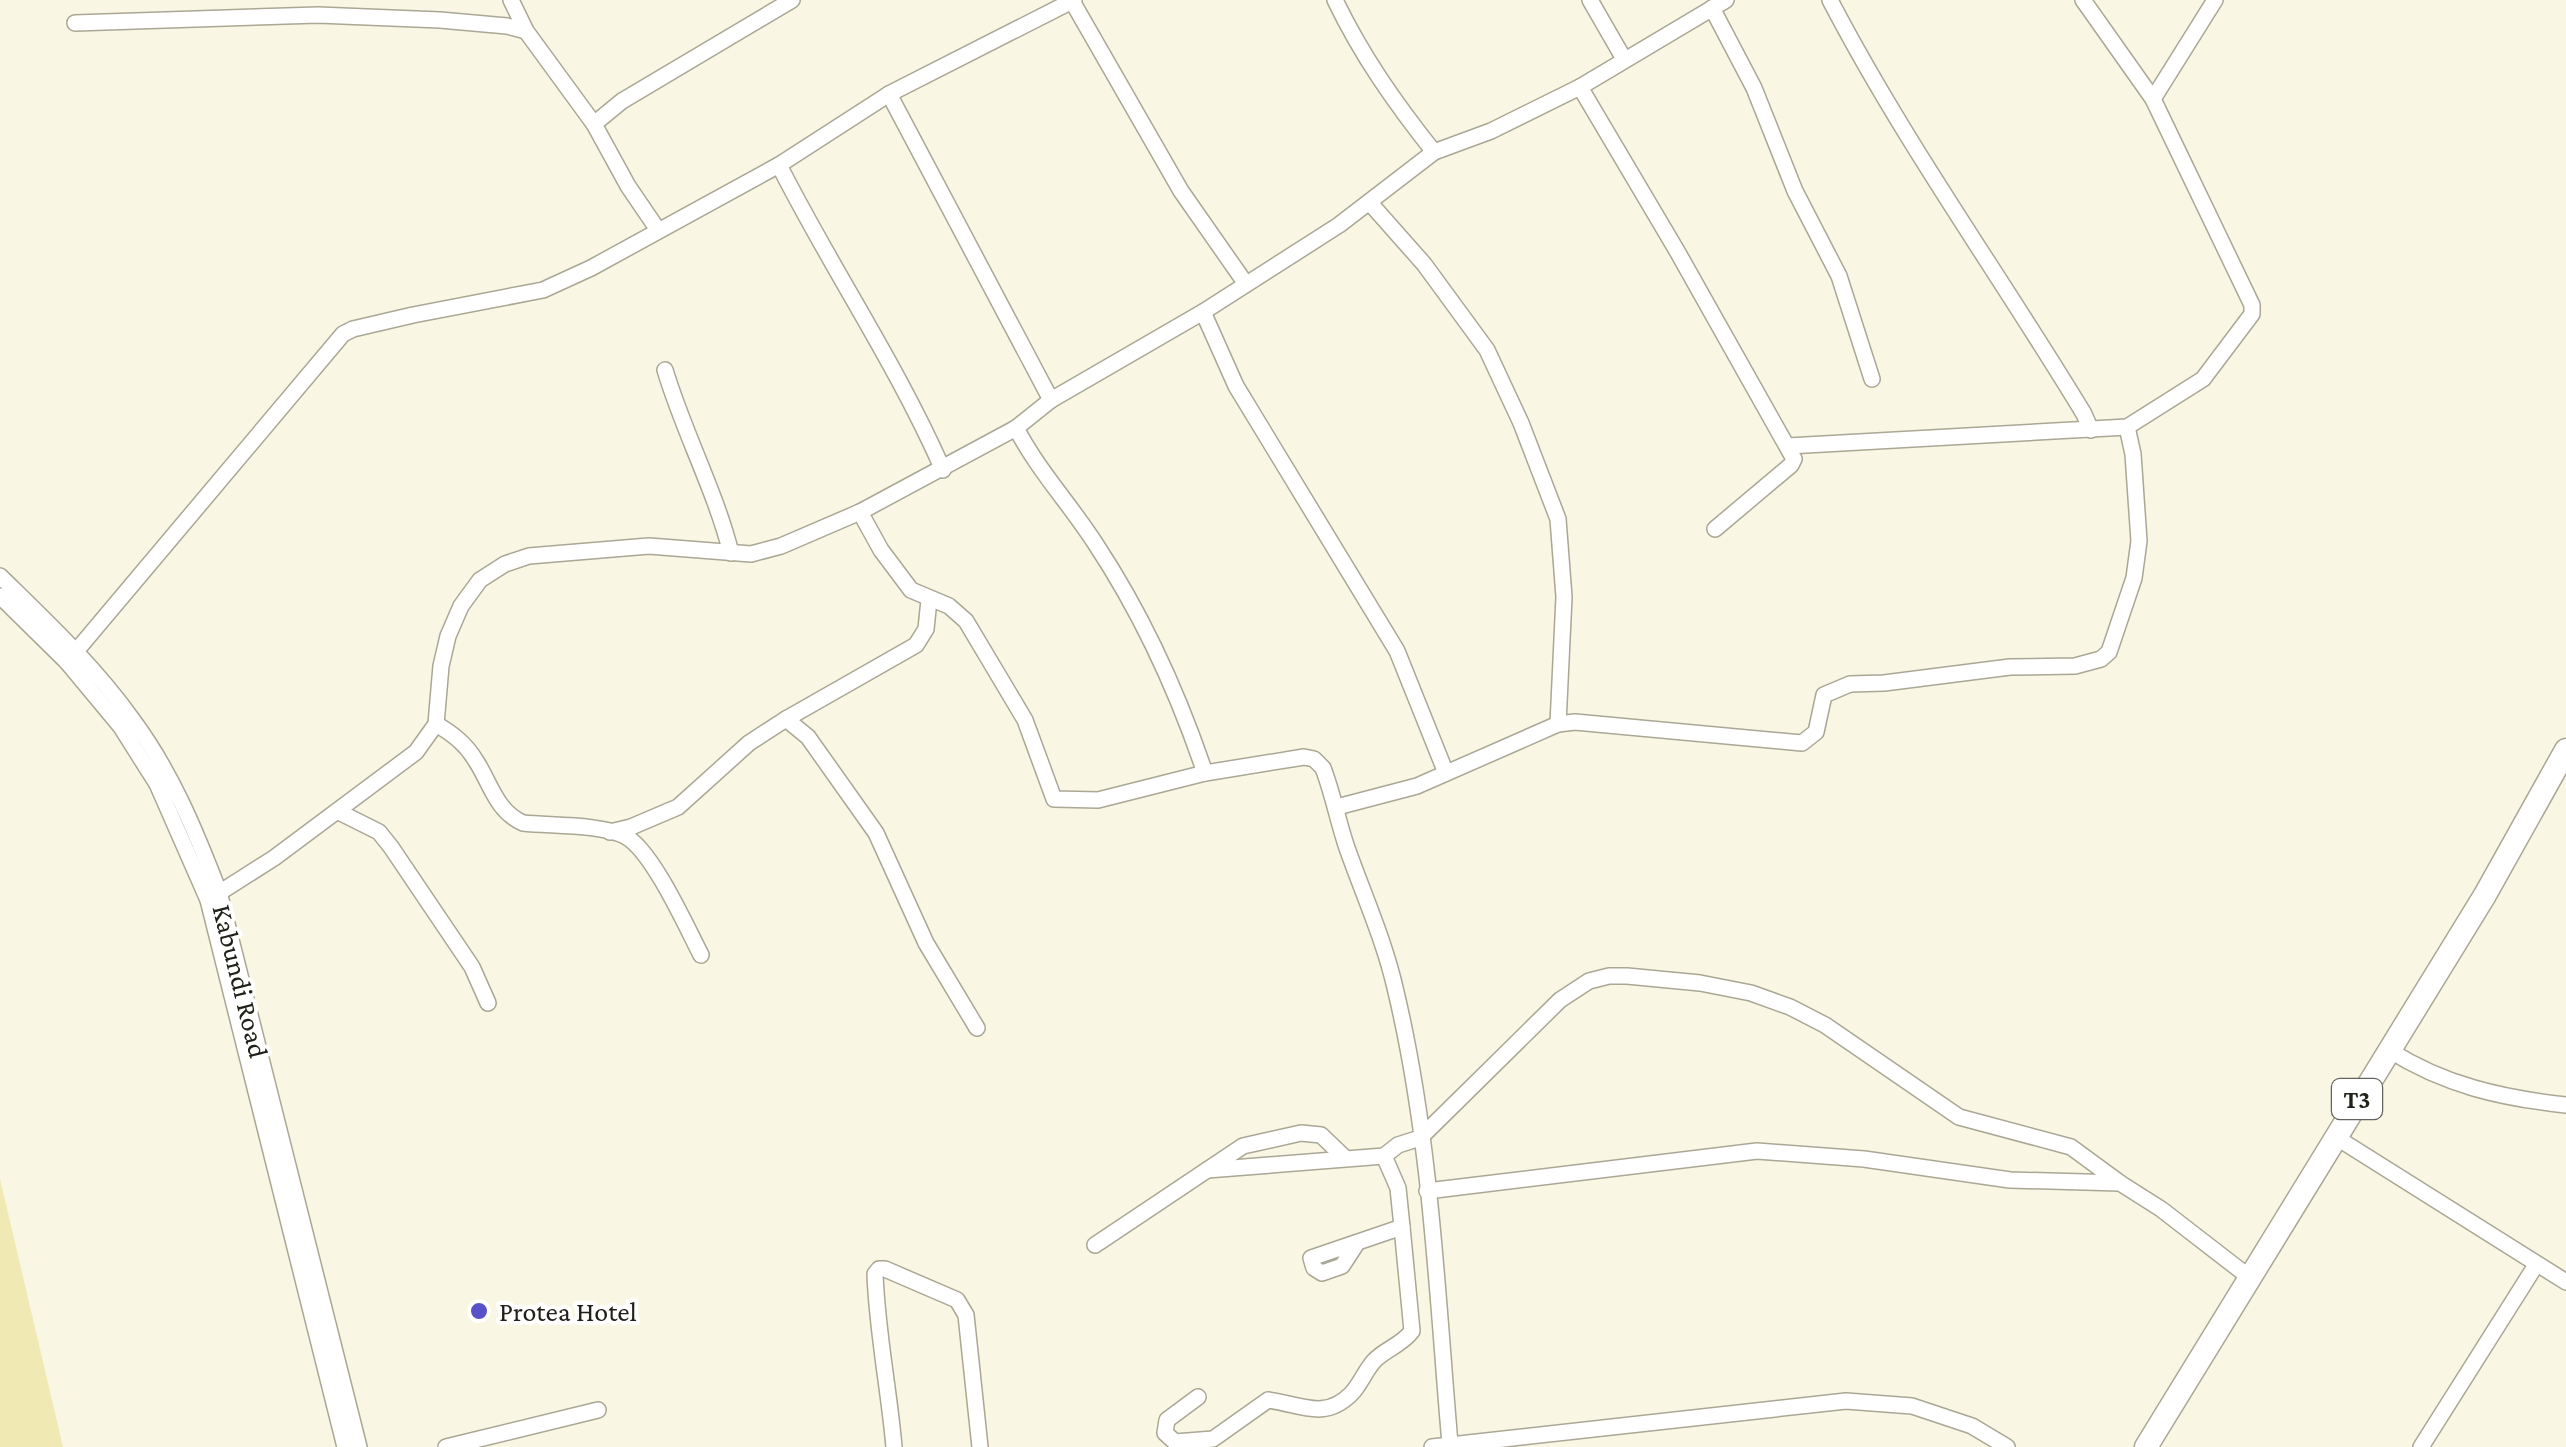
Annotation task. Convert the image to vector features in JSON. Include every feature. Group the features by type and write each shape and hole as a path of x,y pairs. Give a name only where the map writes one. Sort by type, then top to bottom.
{"highway":[{"name":"T3","path":"2146,1447 2485,895 2566,750"}],"street":[{"path":"511,0 526,31 594,124 658,230"},
{"path":"594,124 622,102 792,0"},
{"path":"72,657 352,328 543,290 618,254 779,164 889,94 1073,0 1181,191 1246,284"},
{"path":"1335,0 1379,81 1434,152"},
{"path":"1590,0 1624,59"},
{"path":"1830,0 1900,128 2026,319 2090,430"},
{"path":"1788,446 2127,427 2155,413 2203,379 2252,314 2252,304 2153,99 2083,0"},
{"path":"2153,99 2215,0"},
{"path":"214,896 339,812 416,752 436,724 441,666 461,606 480,580 505,564 528,556 593,548 648,546 751,554 781,546 860,512 1016,428 1051,400 1203,312 1370,204 1434,152 1491,131 1580,87 1719,4 1796,191 1839,276 1872,379"},
{"path":"75,24 195,21 278,8 507,26 526,31"},
{"path":"1580,87 1794,459 1715,529"},
{"path":"889,94 1051,400"},
{"path":"779,164 889,359 943,470"},
{"path":"1370,204 1424,264 1487,350 1558,519 1564,597 1558,724"},
{"path":"1203,312 1236,386 1397,651 1446,773"},
{"path":"665,370 680,418 722,517 731,553"},
{"path":"1337,807 1376,799 1446,773 1558,724 1575,722 1802,743 1816,732 1824,695 1850,684 2010,667 2075,666 2101,658 2114,643 2134,578 2139,541 2133,454 2127,427"},
{"path":"1016,428 1032,459 1095,543 1130,604 1165,670 1205,773"},
{"path":"860,512 894,570 911,590 948,606 966,621 1025,720 1054,800 1098,800 1205,773 1304,757 1314,759 1323,768 1346,844 1381,934 1397,994 1427,1191 1450,1444"},
{"name":"Kabundi Road","path":"0,576 133,719 170,778 214,896 359,1447"},
{"name":"Kabundi Road","path":"0,596 72,657"},
{"path":"610,832 630,828 678,807 749,744 916,645 926,629 930,600"},
{"path":"786,720 808,736 876,833 926,943 978,1028"},
{"path":"436,724 455,735 475,759 511,818 610,832 626,837 642,850 701,954"},
{"path":"339,812 379,832 391,847 472,968 488,1003"},
{"name":"Kabundi Road","path":"214,896 344,1447"},
{"path":"1207,1170 1384,1156 1398,1145 1420,1138 1560,1000 1589,981 1628,976 1700,983 1751,992 1825,1025 1958,1118 2072,1147 2249,1278"},
{"path":"2389,1050 2421,1070 2478,1092 2566,1105"},
{"path":"1095,1245 1243,1146 1301,1132 1321,1135 1345,1158"},
{"path":"2334,1136 2566,1282"},
{"path":"1427,1191 1757,1151 1864,1158 2010,1180 2120,1183"},
{"path":"1198,1397 1167,1420 1164,1433 1175,1442 1213,1438 1268,1400 1287,1402 1308,1411 1329,1410 1352,1394 1373,1362 1406,1339 1412,1331 1398,1188 1384,1156"},
{"path":"1356,1243 1402,1227"},
{"path":"2422,1447 2536,1264"},
{"path":"894,1447 888,1380 876,1315 875,1274 879,1269 958,1300 966,1316 980,1447"},
{"path":"1432,1447 1490,1444 1846,1400 1912,1406 1972,1426 2007,1447"},
{"path":"446,1447 598,1410"}],"shaded area":[{"path":"0,1179 63,1447 0,1447"}],"place":[{"name":"Protea Hotel","path":"479,1311"}]}
